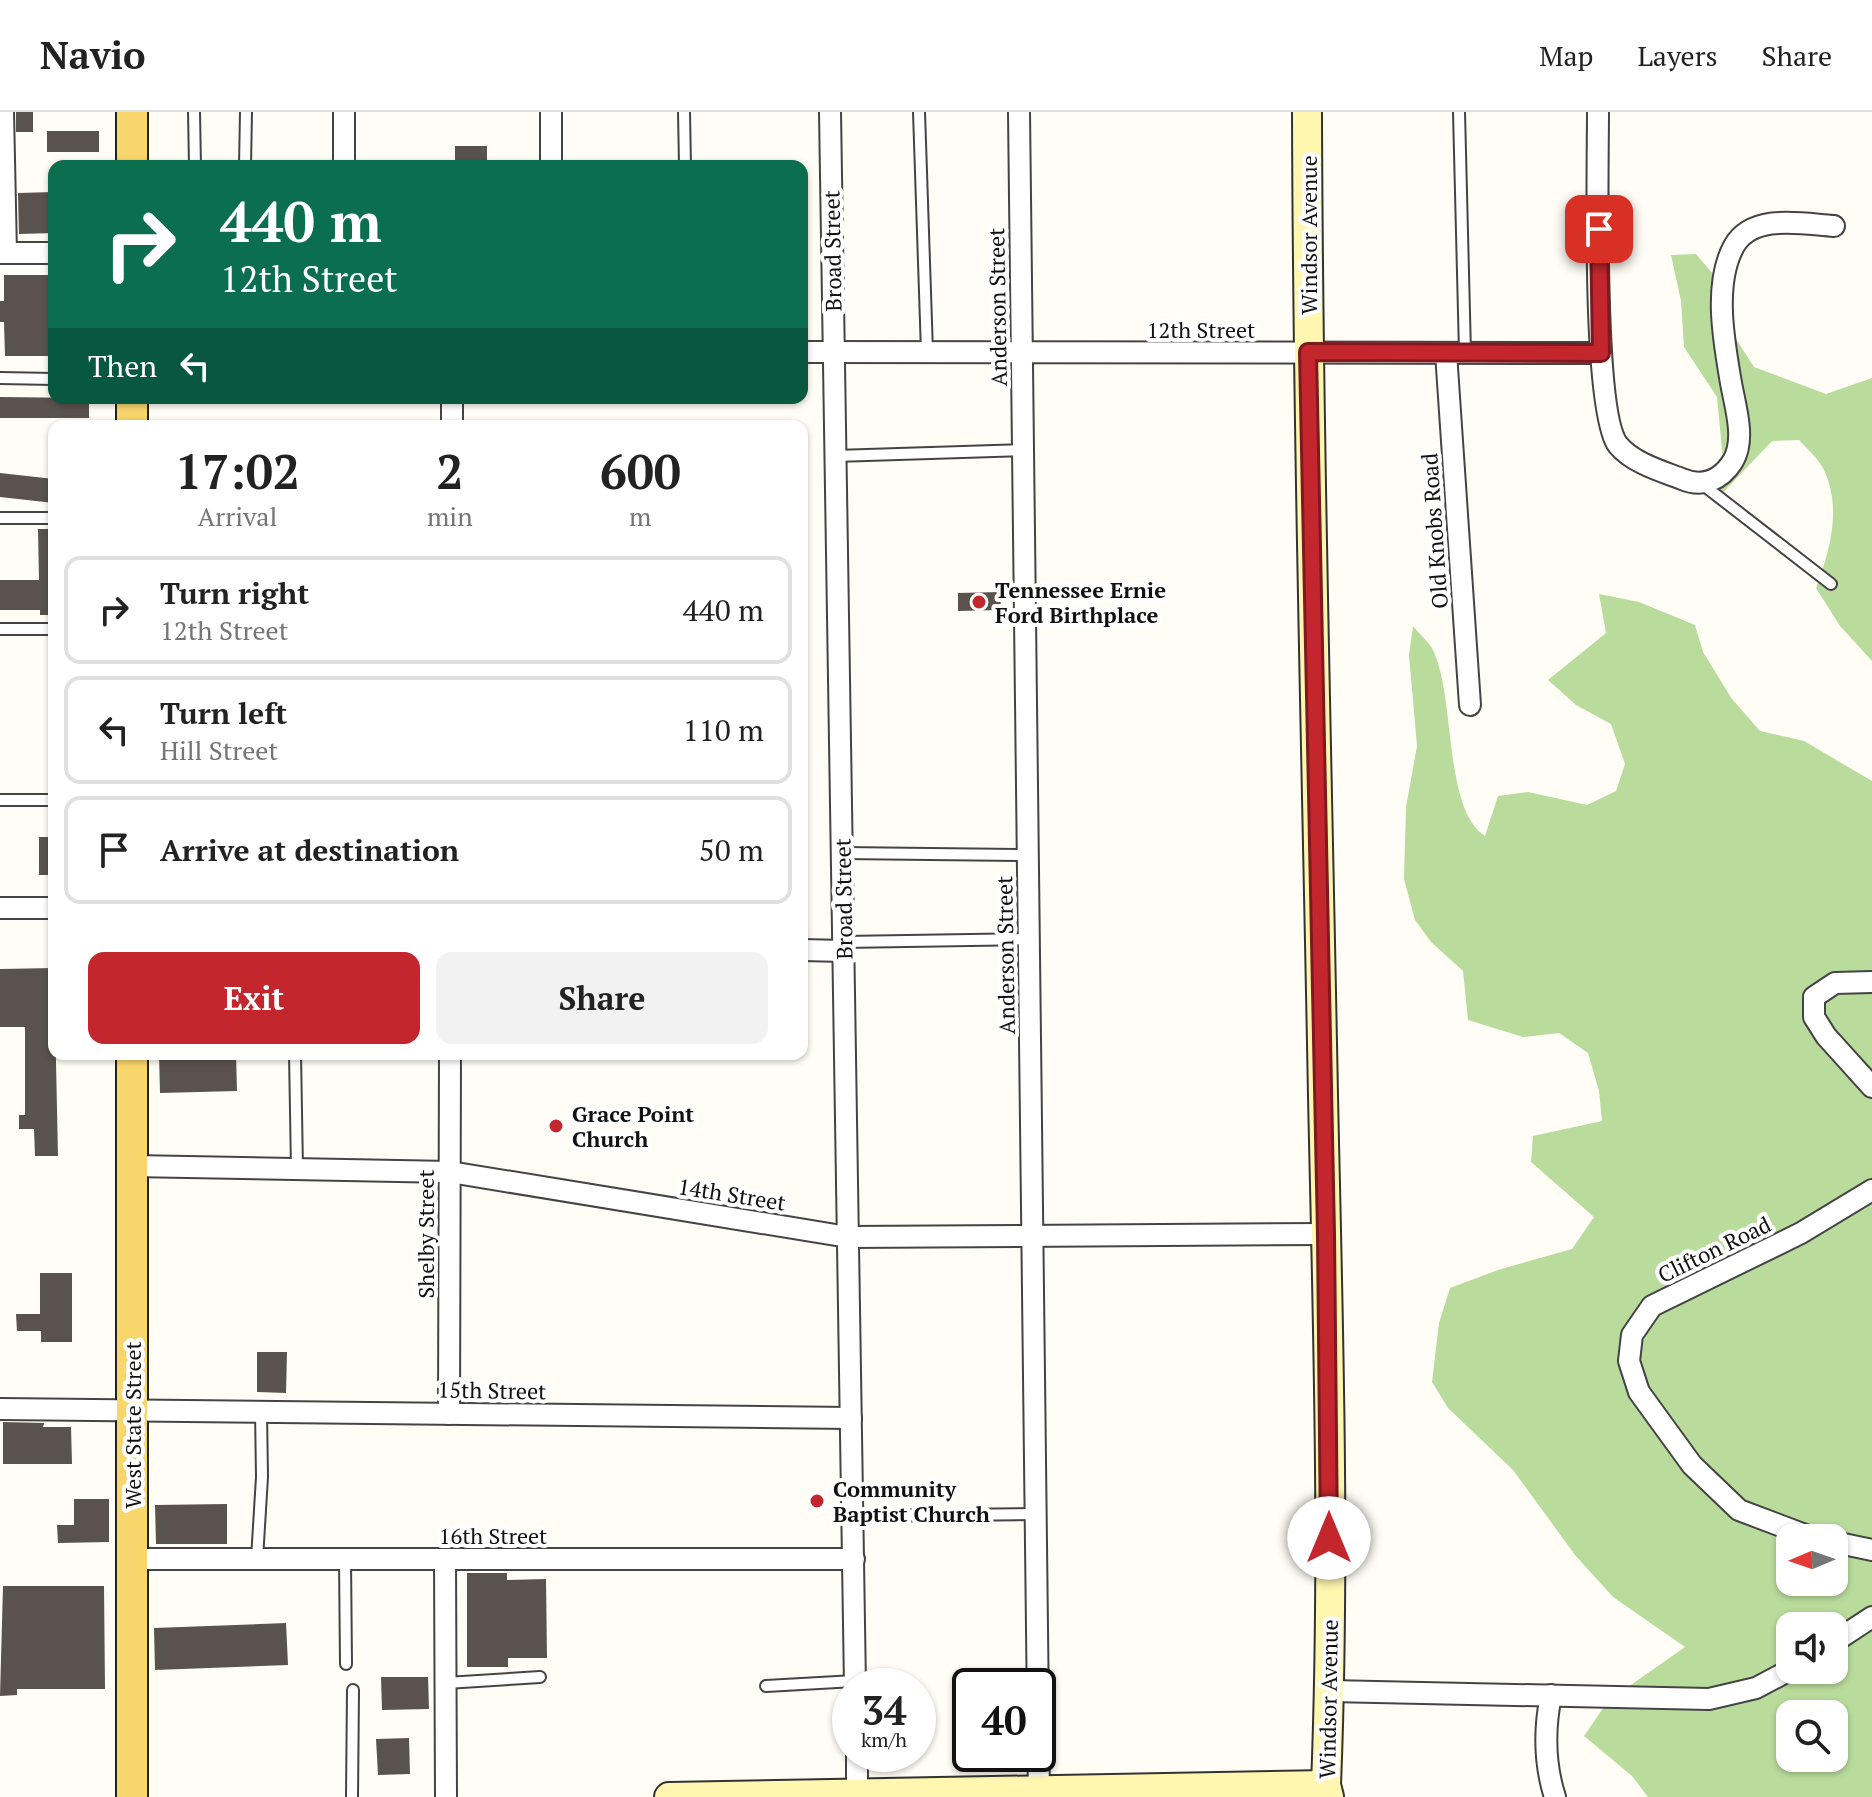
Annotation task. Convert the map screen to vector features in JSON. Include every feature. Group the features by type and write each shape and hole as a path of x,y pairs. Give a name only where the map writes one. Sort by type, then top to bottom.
{"main road":[{"path":"132,112 132,160"},
{"name":"West State Street","path":"132,1060 132,1797"}],"street":[{"path":"3,112 3,253 48,253"},
{"path":"344,112 344,160"},
{"path":"551,112 551,160"},
{"name":"Broad Street","path":"830,112 855,1668"},
{"name":"Anderson Street","path":"1019,112 1039,1794"},
{"name":"Windsor Avenue","path":"1307,112 1308,352 1326,1234 1328,1791"},
{"path":"1598,112 1601,353 1611,424 1618,444 1647,466 1694,484 1716,480 1734,459 1738,440 1720,282 1735,244 1746,231 1761,224 1834,226"},
{"name":"12th Street","path":"808,352 1601,353"},
{"name":"Old Knobs Road","path":"1456,353 1470,705"},
{"path":"0,908 48,908"},
{"path":"808,949 843,946"},
{"path":"1872,982 1835,983 1814,997 1814,1017 1826,1036 1872,1087"},
{"name":"Shelby Street","path":"449,1414 450,1060"},
{"name":"14th Street","path":"132,1166 450,1172 848,1237 1326,1234"},
{"name":"Clifton Road","path":"1776,1524 1739,1510 1692,1465 1639,1392 1629,1361 1632,1335 1652,1306 1801,1233 1872,1190"},
{"name":"15th Street","path":"0,1409 851,1418"},
{"path":"1848,1545 1872,1550"},
{"name":"16th Street","path":"132,1559 854,1559"},
{"path":"445,1559 446,1797"},
{"path":"1848,1633 1872,1617"},
{"path":"1330,1691 1709,1699 1756,1688 1776,1677"},
{"path":"1551,1695 1546,1736 1547,1774 1555,1797"},
{"path":"857,1772 857,1793"},
{"path":"669,1797 1328,1791"}],"lane":[{"path":"194,112 195,160"},
{"path":"245,160 246,112"},
{"path":"684,112 685,160"},
{"path":"919,112 927,352"},
{"path":"1456,353 1459,112"},
{"path":"0,378 48,379"},
{"path":"835,456 1023,450"},
{"path":"1700,483 1831,584"},
{"path":"0,518 48,518"},
{"path":"0,629 48,629"},
{"path":"0,800 48,800"},
{"path":"842,853 1028,855"},
{"path":"843,946 1029,939"},
{"path":"295,1060 297,1169"},
{"path":"257,1559 262,1477 261,1411"},
{"path":"853,1516 1036,1514"},
{"path":"345,1559 346,1664"},
{"path":"446,1683 540,1677"},
{"path":"766,1686 832,1685"},
{"path":"352,1797 353,1690"}],"green space":[{"path":"1696,254 1724,287 1736,339 1754,367 1826,394 1872,378 1872,661 1840,626 1816,588 1832,529 1832,500 1822,466 1799,440 1772,441 1715,501 1723,460 1717,397 1684,347 1681,301 1671,255"},
{"path":"1599,594 1639,602 1695,625 1703,652 1732,699 1760,731 1804,741 1872,781 1872,1797 1648,1797 1632,1776 1584,1736 1608,1701 1685,1647 1613,1597 1575,1555 1513,1470 1448,1408 1432,1382 1439,1323 1450,1288 1498,1270 1572,1249 1594,1217 1531,1162 1533,1136 1602,1121 1599,1091 1588,1053 1559,1033 1523,1037 1468,1020 1463,971 1431,942 1415,920 1404,879 1406,807 1417,746 1409,655 1413,626 1431,647 1440,671 1462,802 1472,822 1485,836 1498,796 1528,792 1587,805 1616,791 1625,764 1611,724 1576,705 1548,680 1606,633"}],"building":[{"path":"16,112 33,112 33,132 16,132"},
{"path":"47,131 99,131 99,152 47,152"},
{"path":"455,146 487,146 487,160 455,160"},
{"path":"48,192 48,233 19,234 18,193"},
{"path":"4,275 48,275 48,356 5,356 4,322 0,322 0,301 4,301"},
{"path":"0,397 48,398 48,404 89,404 89,418 0,418"},
{"path":"0,473 48,478 48,502 0,497"},
{"path":"38,529 48,529 48,615 40,615 40,610 0,610 0,580 39,580"},
{"name":"Tennessee Ernie Ford Birthplace","path":"1000,592 1001,610 958,611 958,593"},
{"path":"39,837 48,837 48,875 39,875"},
{"path":"48,968 48,1060 56,1060 58,1156 35,1156 34,1129 19,1129 19,1115 25,1115 25,1027 0,1027 0,969"},
{"path":"159,1060 236,1060 237,1091 160,1093"},
{"path":"40,1273 72,1273 72,1342 41,1342 41,1331 17,1331 16,1314 40,1314"},
{"path":"257,1352 287,1352 286,1393 257,1392"},
{"path":"3,1422 71,1427 72,1464 3,1464"},
{"path":"74,1499 109,1499 109,1542 58,1543 57,1525 74,1525"},
{"path":"227,1504 227,1544 156,1544 155,1505"},
{"path":"467,1573 507,1573 507,1580 546,1579 547,1658 508,1658 508,1667 467,1667"},
{"path":"3,1586 104,1586 105,1689 17,1689 17,1695 0,1696"},
{"path":"286,1623 288,1665 155,1670 154,1628"},
{"path":"381,1677 428,1677 429,1709 382,1710"},
{"path":"409,1738 410,1774 378,1775 376,1739"}],"place":[{"name":"Tennessee Ernie Ford Birthplace","path":"979,602"},
{"name":"Grace Point Church","path":"556,1126"},
{"name":"Community Baptist Church","path":"817,1501"}],"route":[{"path":"1329,1538 1308,352 1601,353 1599,229"}]}
